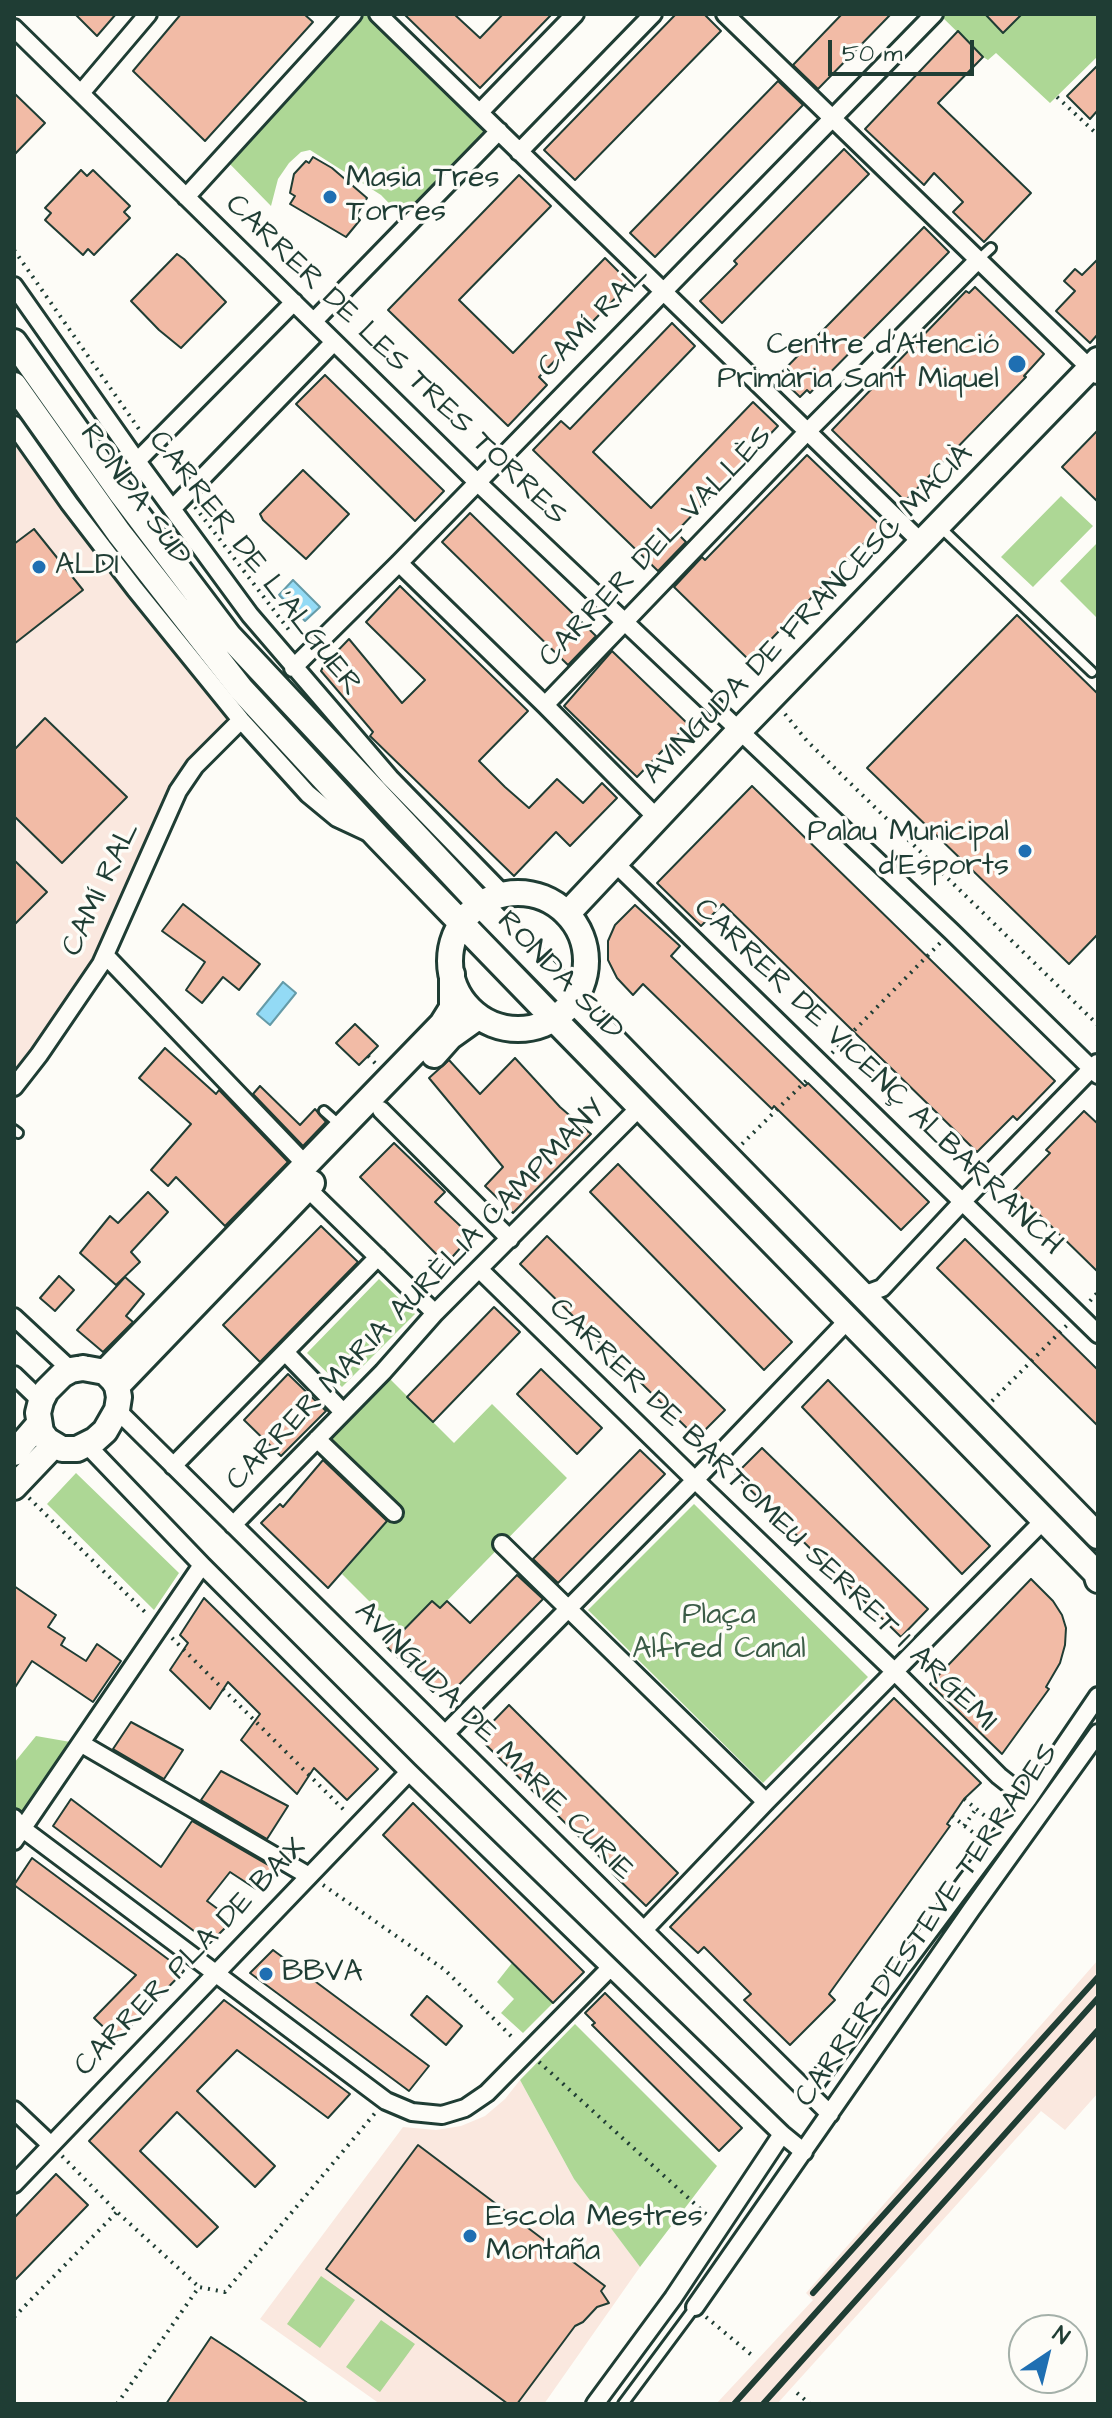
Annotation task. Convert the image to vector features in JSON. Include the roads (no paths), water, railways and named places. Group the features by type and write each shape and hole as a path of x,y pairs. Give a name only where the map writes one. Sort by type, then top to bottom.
{"main road":[{"name":"RONDA SUD","path":"14,342 121,493 229,636 481,905 1098,1536"},
{"name":"AVINGUDA DE FRANCESC MACIÀ","path":"567,914 938,524 1095,368"},
{"name":"RONDA SUD","path":"14,385 119,533 241,689 378,837 1096,1573 1098,1580"},
{"path":"306,1176 333,1119 442,1024 452,1008 452,974 452,944 462,922 481,905 504,895 533,895 567,914 582,937 586,969 574,1000 554,1019 534,1027 502,1027 478,1017 456,989 452,974"},
{"path":"40,1412 47,1440 68,1450 87,1445 105,1431 113,1390 306,1176 381,1110 450,1037 478,1017"},
{"path":"14,1453 40,1412 54,1382 71,1370 83,1368 113,1390"},
{"path":"15,1486 54,1445"}],"street":[{"path":"81,93 148,14"},
{"path":"186,197 353,14"},
{"path":"378,14 921,542"},
{"path":"480,112 575,14"},
{"path":"519,152 653,14"},
{"path":"725,14 920,198 978,260 1095,368"},
{"name":"CAMÍ RAL","path":"293,668 934,14"},
{"name":"CARRER DE LES TRES TORRES","path":"14,28 477,482 1096,1069"},
{"path":"314,321 499,131"},
{"name":"CARRER DEL VALLÈS","path":"545,705 807,432 978,260"},
{"name":"CARRER DE L'ALGUER","path":"14,286 250,615 390,778 504,895"},
{"path":"137,461 294,302"},
{"path":"172,509 334,342"},
{"path":"14,425 135,589 241,720 308,794 337,818 378,837"},
{"path":"399,563 658,819"},
{"name":"CAMÍ RAL","path":"14,1087 39,1055 105,955 178,791 195,766 241,720"},
{"name":"CARRER DE VICENÇ ALBARRANCH","path":"616,864 1098,1334"},
{"path":"105,955 378,1257 435,1313"},
{"path":"863,1295 882,1288 963,1201 1096,1069"},
{"name":"CARRER MARIA AURÈLIA CAMPMANY","path":"233,1525 435,1313 641,1106"},
{"path":"381,1110 510,1239"},
{"path":"173,1466 378,1257"},
{"name":"CARRER DE BARTOMEU SERRET I ARGEMI","path":"480,1270 999,1776 1028,1799"},
{"path":"14,1317 71,1370"},
{"path":"445,1734 848,1320"},
{"path":"285,1352 343,1412"},
{"path":"14,1375 40,1412"},
{"name":"AVINGUDA DE MARIE CURIE","path":"113,1390 173,1466 830,2114"},
{"path":"317,1439 394,1513"},
{"path":"87,1445 409,1772 782,2134"},
{"path":"644,1930 1044,1520"},
{"path":"502,1544 766,1802"},
{"path":"202,1565 82,1744 17,1829 386,2101 412,2112 442,2115 465,2108 487,2093 610,1968"},
{"name":"CARRER D'ESTEVE TERRADES","path":"809,2092 1028,1799 1098,1696"},
{"name":"CARRER D'ESTEVE TERRADES","path":"695,2307 1098,1733"},
{"path":"82,1744 309,1876"},
{"name":"CARRER PLA DE BAIX","path":"14,2184 409,1772"},
{"path":"14,2110 51,2145"},
{"name":"CARRER D'ESTEVE TERRADES","path":"595,2404 673,2298 782,2134 804,2152"}],"lane":[{"path":"978,260 991,248"},
{"path":"938,524 1092,672"},
{"name":"CARRER D'ESTEVE TERRADES","path":"623,2404 695,2307"}],"water":[{"path":"293,580 320,607 305,621 279,595"},
{"path":"283,982 296,993 270,1025 257,1014"}],"railway":[{"path":"813,2293 1098,1977"},
{"path":"734,2404 1098,1998"},
{"path":"763,2404 1098,2030"}],"place":[{"name":"Masia Tres Torres","path":"330,197"},
{"name":"Centre d'Atenció Primària Sant Miquel","path":"1017,364"},
{"name":"ALDI","path":"39,567"},
{"name":"Palau Municipal d'Esports","path":"1025,851"},
{"name":"BBVA","path":"266,1974"},
{"name":"Escola Mestres Montaña","path":"470,2236"}],"park label":[{"name":"Plaça Alfred Canal","path":"719,1634"}]}
